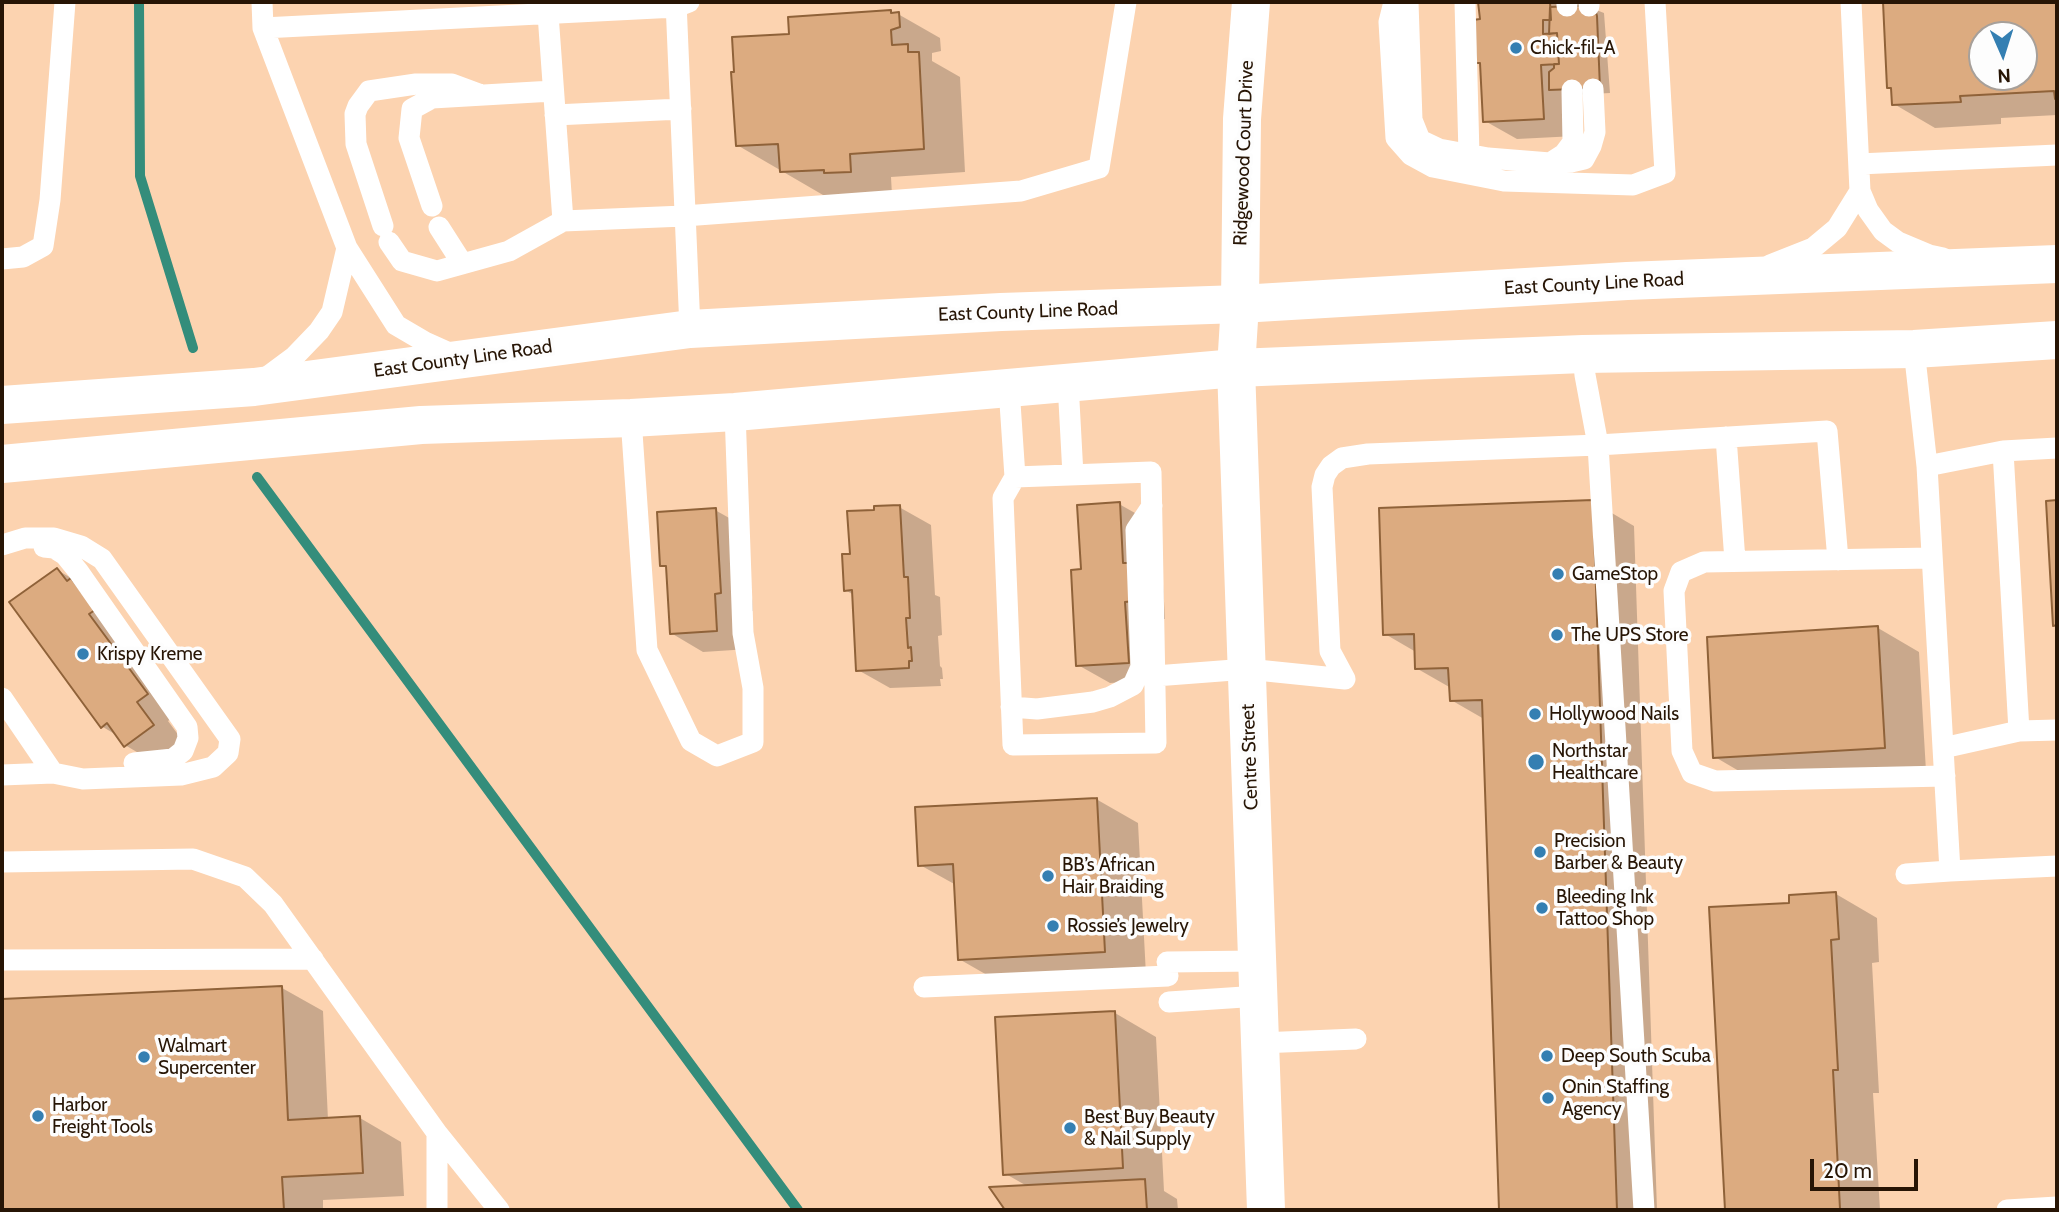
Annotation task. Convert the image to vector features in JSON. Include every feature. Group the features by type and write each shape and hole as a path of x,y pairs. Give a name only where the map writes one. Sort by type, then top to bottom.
{"main road":[{"name":"Ridgewood Court Drive","path":"1240,303 1242,119 1251,2"},
{"name":"East County Line Road","path":"2,405 254,387 690,329 1001,312 2057,264"},
{"name":"Centre Street","path":"1240,303 1236,368 1266,1210"},
{"path":"2,464 421,425 735,412 1236,368 1583,354 1914,349 2057,340"}],"lane":[{"path":"2,259 23,257 43,246 50,200 65,2"},
{"path":"262,2 263,28 347,248 396,325 463,359"},
{"path":"479,94 452,84 416,84 369,91 358,106 355,114 356,144 386,234 402,261 436,271 509,251 564,221 684,216 1021,191 1099,169 1126,2"},
{"path":"1394,2 1388,22 1396,138 1411,155 1433,167 1504,181 1633,184 1665,173 1655,2"},
{"path":"1408,2 1412,120 1420,140 1439,149 1469,155 1550,163 1564,154 1573,142 1582,89"},
{"path":"1465,2 1469,155"},
{"path":"1851,2 1860,191 1868,210 1883,231 1898,242 1929,255 1995,268"},
{"path":"263,28 548,14 681,4 681,109 690,329"},
{"path":"548,14 564,221"},
{"path":"462,263 435,217 409,138 412,109 432,98 553,91"},
{"path":"555,116 681,109"},
{"path":"1859,164 2057,155"},
{"path":"1734,278 1813,248 1837,228 1860,191"},
{"path":"254,387 294,357 319,331 332,312 347,248"},
{"path":"1914,349 1927,466 1950,871"},
{"path":"1583,354 1598,445 1644,1210"},
{"path":"1068,383 1073,475"},
{"path":"1009,388 1015,477 1003,498 1013,745 1156,743 1151,472 1015,477"},
{"path":"631,418 647,650 691,741 717,756 753,742 753,688 743,633 735,412"},
{"path":"1155,676 1247,669 1345,679 1330,651 1322,487 1331,466 1342,458 1368,454 1598,445 1827,431 1838,560"},
{"path":"1726,437 1735,561"},
{"path":"1927,466 2003,451 2057,448"},
{"path":"2003,451 2019,731"},
{"path":"1011,707 1037,709 1093,702 1133,685 1141,667 1136,530 1152,506"},
{"path":"2,546 25,538 54,538 80,546 102,559 230,739 228,753 213,767 181,775 83,779 53,773 2,775"},
{"path":"2,546 36,545 54,548 65,555 187,727 188,738 183,751 173,759 81,765 53,773"},
{"path":"1931,558 1704,562 1681,572 1674,590 1682,751 1692,772 1715,781 1945,776"},
{"path":"2,698 53,773"},
{"path":"1943,748 2019,731 2057,730"},
{"path":"2,862 193,859 245,877 274,904 437,1133 499,1210"},
{"path":"1906,874 2057,866"},
{"path":"2,960 313,960"},
{"path":"924,987 1167,969 1258,979"},
{"path":"1169,1002 1258,979"},
{"path":"1260,1043 1356,1040"},
{"path":"437,1133 437,1210"},
{"path":"2007,1210 2057,1207"}],"building":[{"name":"Chick-fil-A","path":"1478,2 1550,2 1551,20 1543,20 1543,34 1557,33 1559,64 1541,65 1544,119 1483,122 1480,63 1476,63 1473,20 1480,19"},
{"path":"1883,2 2057,2 2057,99 2054,91 1960,96 1961,102 1892,105 1891,88 1887,88"},
{"path":"1594,5 1597,16 1600,88 1549,90 1549,72 1554,68 1554,64 1559,64 1557,33 1549,34 1550,7"},
{"path":"891,10 891,13 899,12 900,27 891,30 892,45 908,44 908,52 919,52 924,149 850,154 851,172 824,173 824,170 780,172 778,144 736,146 731,72 734,72 732,37 789,34 788,17"},
{"path":"1593,500 1617,1210 1499,1210 1482,700 1450,701 1448,668 1415,669 1414,634 1383,635 1379,508"},
{"path":"2057,500 2057,625 2053,626 2046,501"},
{"path":"1120,502 1123,563 1132,563 1134,601 1125,602 1129,663 1076,666 1071,570 1081,569 1077,505"},
{"path":"900,505 904,577 908,577 908,648 911,647 912,661 909,661 909,668 856,671 852,590 844,591 842,554 850,554 847,511"},
{"path":"716,508 721,593 715,594 717,631 670,634 666,566 660,566 657,512"},
{"name":"Krispy Kreme","path":"57,568 67,581 71,578 95,610 89,614 148,694 137,702 154,725 124,747 107,723 101,728 9,602"},
{"path":"1878,626 1885,748 1713,758 1707,637"},
{"path":"1097,798 1105,952 958,960 953,864 918,866 915,807"},
{"path":"1836,892 1839,939 1831,940 1838,1070 1833,1070 1840,1209 1846,1210 1725,1210 1709,907 1789,903 1789,895"},
{"name":"Walmart Supercenter","path":"282,986 288,1120 360,1116 363,1173 282,1177 284,1210 2,1210 2,999"},
{"path":"1115,1011 1123,1168 1003,1175 995,1017"},
{"path":"1145,1179 1147,1210 1005,1210 989,1187"}],"waterway":[{"path":"139,2 140,176 193,348"},
{"path":"257,477 798,1210"}],"place":[{"name":"Chick-fil-A","path":"1516,48"},
{"name":"GameStop","path":"1558,574"},
{"name":"The UPS Store","path":"1557,635"},
{"name":"Krispy Kreme","path":"83,654"},
{"name":"Hollywood Nails","path":"1535,714"},
{"name":"Northstar Healthcare","path":"1536,762"},
{"name":"Precision Barber & Beauty","path":"1540,852"},
{"name":"BB’s African Hair Braiding","path":"1048,876"},
{"name":"Bleeding Ink Tattoo Shop","path":"1542,908"},
{"name":"Rossie’s Jewelry","path":"1053,926"},
{"name":"Deep South Scuba","path":"1547,1056"},
{"name":"Walmart Supercenter","path":"144,1057"},
{"name":"Onin Staffing Agency","path":"1548,1098"},
{"name":"Harbor Freight Tools","path":"38,1116"},
{"name":"Best Buy Beauty & Nail Supply","path":"1070,1128"}]}
